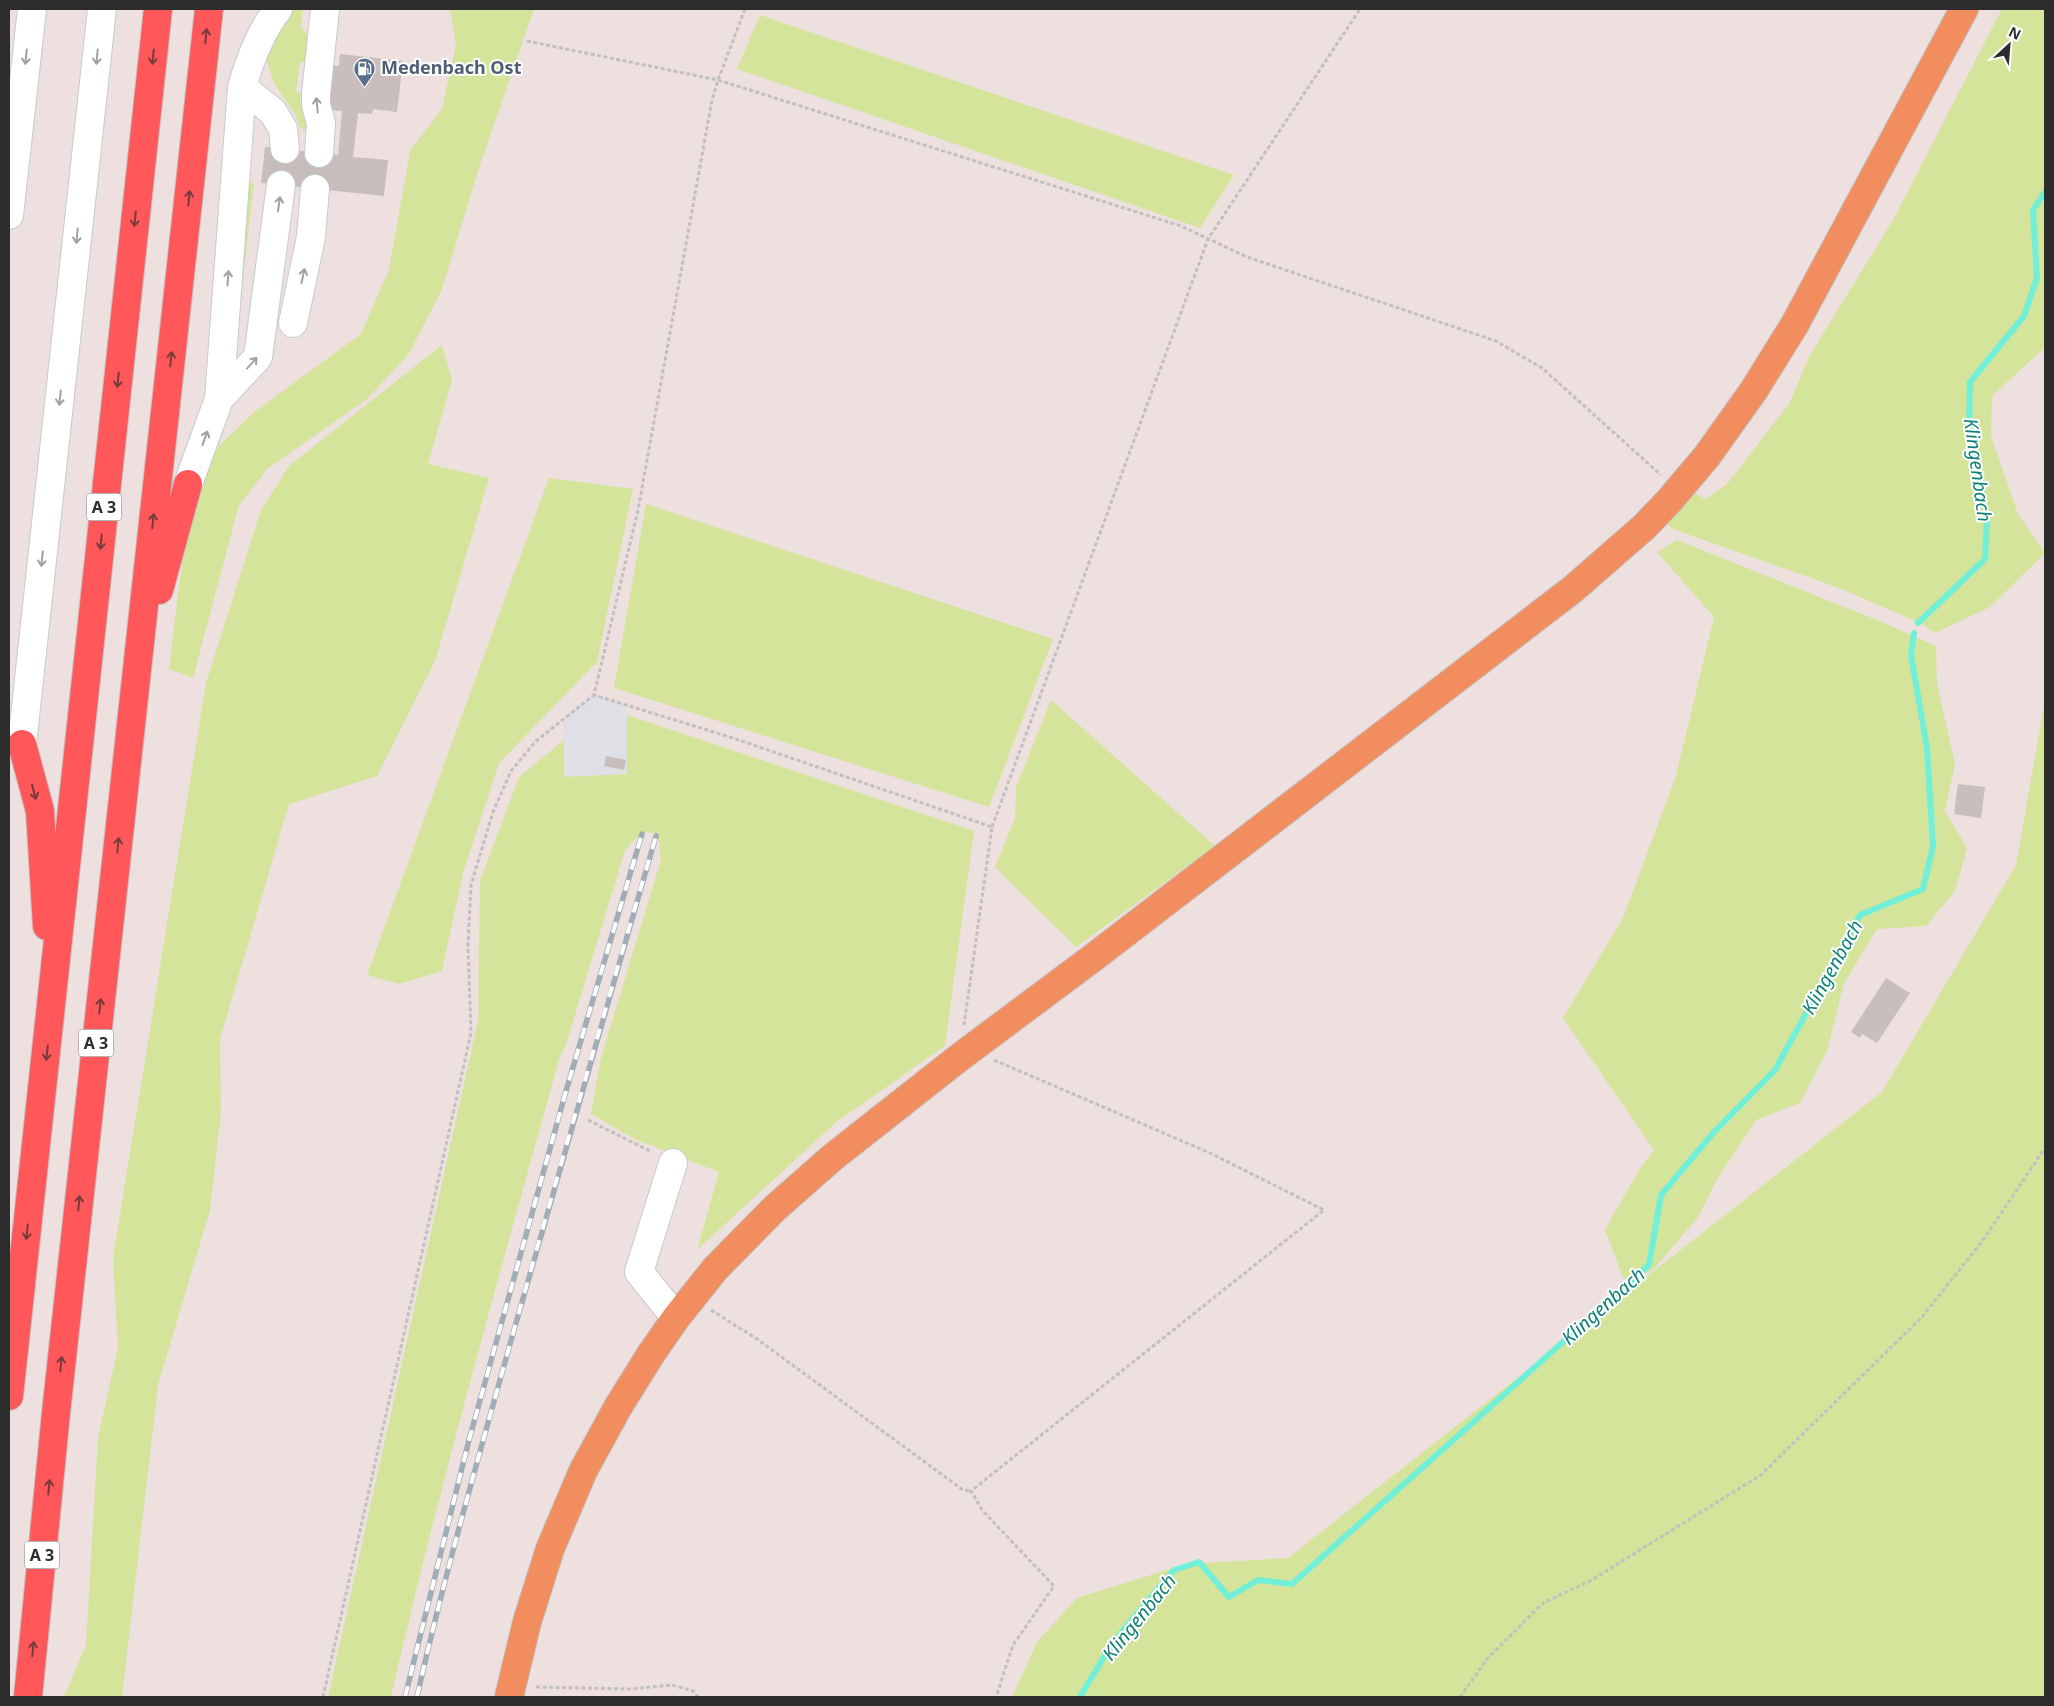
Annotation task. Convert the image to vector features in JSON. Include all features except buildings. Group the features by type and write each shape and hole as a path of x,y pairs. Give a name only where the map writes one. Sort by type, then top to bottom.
{"highway":[{"name":"A 3","path":"9,1396 158,9"},
{"name":"A 3","path":"28,1697 56,1413 210,9"},
{"path":"136,674 188,484"},
{"path":"15,738 40,811 52,1005"}],"main road":[{"path":"510,1692 527,1622 550,1549 583,1470 618,1407 676,1318 715,1270 775,1208 832,1158 964,1053 1102,951 1573,589 1644,527 1707,456 1754,390 1794,324 1964,9"}],"lane":[{"path":"9,216 32,9"},
{"path":"15,738 102,9"},
{"path":"319,153 321,123 316,99 325,9"},
{"path":"188,484 219,399 242,87 250,60 271,13"},
{"path":"242,87 273,112 284,129 285,149"},
{"path":"219,399 258,357 281,185"},
{"path":"293,323 311,237 316,189"},
{"path":"673,1163 639,1272 676,1318"}],"path":[{"path":"323,1697 471,1032 468,944 471,885 494,812 510,771 536,741 594,695 638,510 712,100 744,9"},
{"path":"694,1295 707,1307 757,1339 963,1490 971,1491 1324,1210 1210,1153 964,1053 992,827 1208,239 1360,9"},
{"path":"527,41 718,80 1181,226 1247,257 1496,341 1542,368 1678,490"},
{"path":"594,695 733,738 992,827"},
{"path":"588,1120 673,1163"},
{"path":"1460,1697 1487,1659 1543,1604 1590,1581 1761,1475 1922,1317 1981,1243 2045,1148"},
{"path":"971,1491 982,1510 1054,1586 1013,1645 996,1697"},
{"path":"510,1692 631,1689 672,1685 693,1691 698,1697"}],"shaded area":[{"path":"594,695 626,705 628,774 563,777 564,717"}],"green space":[{"path":"291,9 303,9 301,27 315,45 306,55 305,62 300,62 296,92 301,93 300,99 307,109 307,130 300,128 296,116 274,83 265,56"},
{"path":"450,9 534,9 480,165 441,292 408,355 367,399 267,469 239,505 193,678 169,669 187,522 215,450 253,413 361,334 389,270 410,151 442,109 456,45"},
{"path":"2002,9 2045,9 2045,347 1992,396 1991,436 2018,514 2045,553 1990,607 1935,633 1922,624 1839,588 1673,529 1667,524 1695,493 1705,499 1727,484 1789,404 1810,355 1893,220"},
{"path":"760,15 1234,175 1200,228 737,69"},
{"path":"245,182 254,183 240,307 237,309"},
{"path":"442,345 452,380 428,464 489,478 435,661 377,776 289,804 220,1039 221,1112 210,1210 158,1385 122,1697 64,1697 86,1645 98,1438 118,1348 113,1258 206,683 261,510 289,466"},
{"path":"549,478 633,489 597,662 499,763 463,873 442,971 399,984 367,975"},
{"path":"646,504 1053,639 989,807 614,688"},
{"path":"1677,540 1882,622 1936,646 1937,684 1955,764 1945,811 1967,848 1955,891 1926,926 1877,929 1844,983 1827,1051 1800,1103 1756,1120 1716,1181 1699,1216 1653,1270 1628,1280 1623,1277 1605,1230 1640,1168 1654,1150 1563,1018 1623,918 1676,776 1714,617 1657,552"},
{"path":"1051,700 1215,846 1076,947 995,867 1015,818 1016,787"},
{"path":"2045,700 2045,1697 1012,1697 1037,1642 1077,1598 1186,1564 1288,1558 1882,1092 2016,865"},
{"path":"627,715 974,831 945,1046 835,1123 697,1250 719,1172 637,1140 591,1114 601,1058 661,860 659,841 654,833 646,832 636,838 625,850 565,1048 560,1056 450,1456 391,1697 328,1697 478,1021 480,881 519,777 564,740 564,777 627,774"}],"waterway":[{"name":"Klingenbach","path":"1918,623 1985,559 1987,516 1969,433 1970,382 2024,316 2037,278 2033,210 2045,192"},
{"name":"Klingenbach","path":"1080,1697 1111,1645 1174,1570 1199,1562 1229,1597 1258,1580 1292,1584 1649,1265 1661,1195 1714,1132 1775,1070 1860,915 1923,889 1933,846 1927,748 1911,655 1914,633"}],"tunnel":[{"path":"281,185 285,149"},
{"path":"315,189 319,153"}],"railway":[{"path":"405,1697 469,1440 566,1091 642,834"},
{"path":"417,1697 475,1471 565,1149 656,836"}],"place":[{"name":"Medenbach Ost","path":"365,87"}]}
